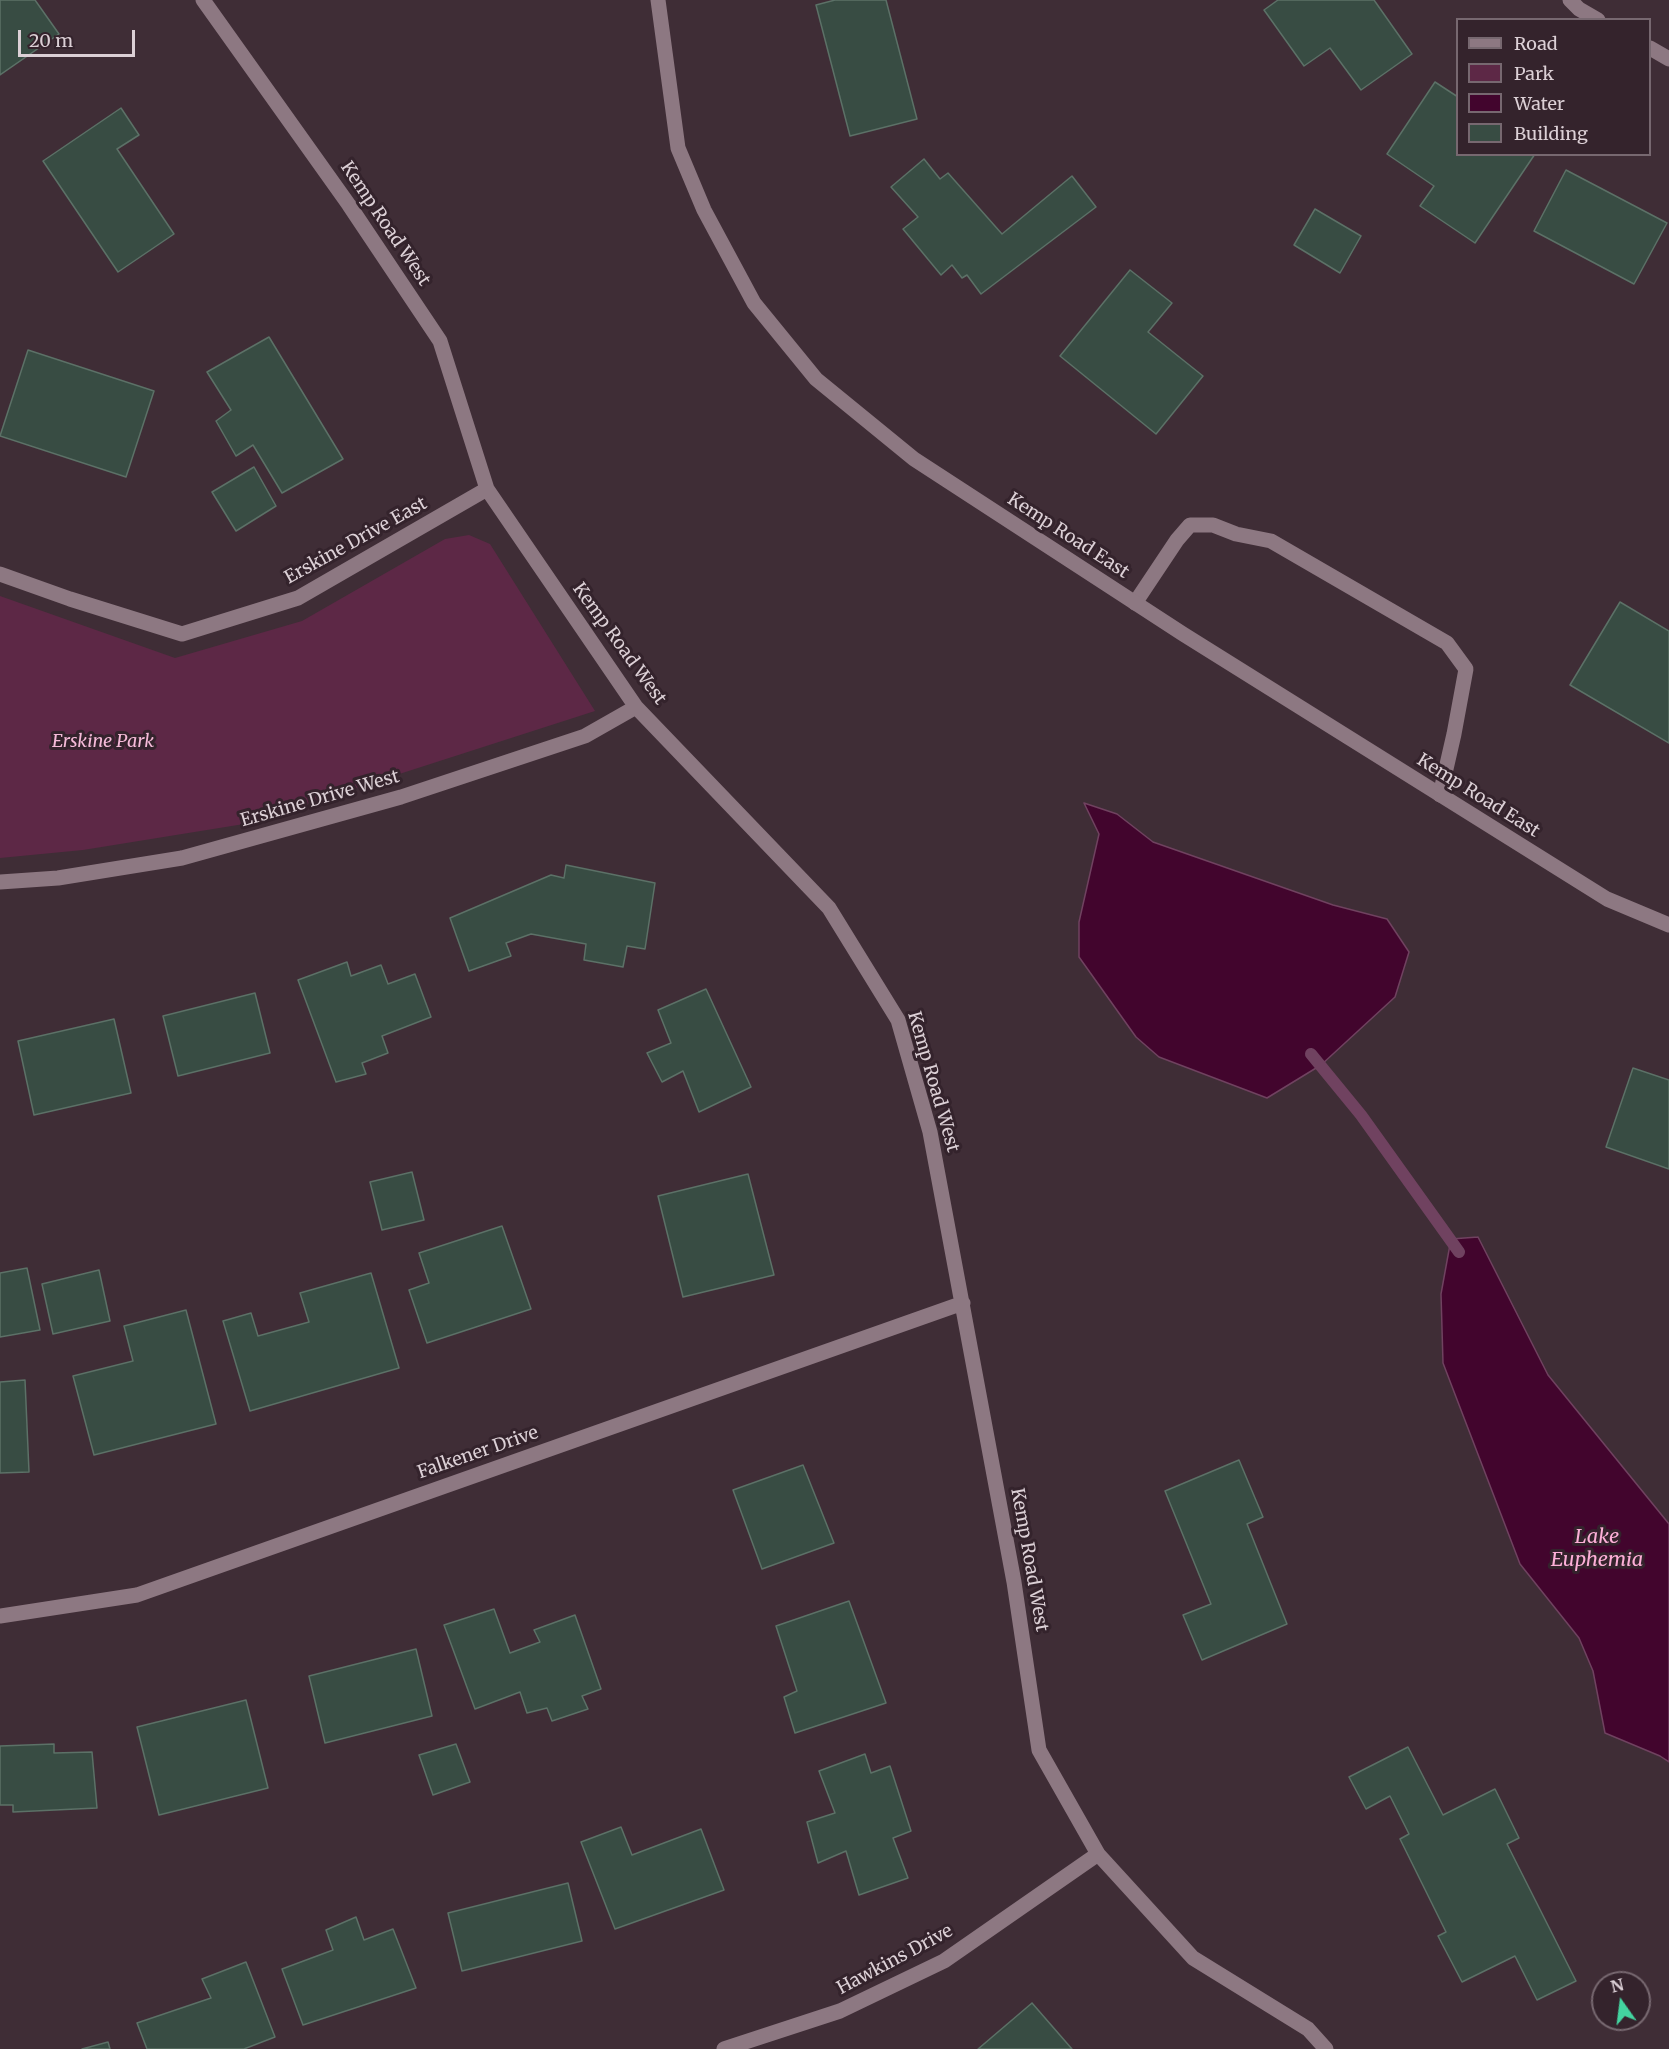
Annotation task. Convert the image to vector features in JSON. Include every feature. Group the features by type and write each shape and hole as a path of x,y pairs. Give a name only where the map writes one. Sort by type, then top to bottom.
{"street":[{"name":"Kemp Road West","path":"203,0 349,204 440,341 487,489 636,707 829,908 898,1020 930,1132 1014,1582 1039,1750 1098,1854 1193,1958 1308,2029 1326,2049"},
{"name":"Kemp Road East","path":"658,0 678,148 704,210 754,303 816,379 914,459 1135,603 1607,899 1669,925"},
{"path":"1570,0 1579,9 1595,18"},
{"path":"1651,49 1669,59"},
{"name":"Erskine Drive East","path":"0,574 70,599 182,634 298,598 487,489"},
{"path":"1135,603 1177,540 1190,525 1213,525 1236,534 1270,541 1447,644 1466,669 1440,795"},
{"name":"Erskine Drive West","path":"0,882 58,878 182,858 401,797 553,747 585,736 636,707"},
{"name":"Falkener Drive","path":"0,1616 136,1594 963,1303"},
{"name":"Hawkins Drive","path":"724,2049 840,2011 944,1961 1098,1854"}],"green space":[{"name":"Erskine Park","path":"469,535 490,544 595,711 244,824 83,850 0,858 0,596 175,658 302,621 445,539"}],"water":[{"path":"1084,803 1117,814 1153,842 1333,905 1387,919 1409,952 1395,997 1321,1065 1267,1098 1159,1057 1136,1037 1079,957 1079,922 1099,834"},
{"name":"Lake Euphemia","path":"1478,1237 1548,1375 1669,1524 1669,1762 1605,1733 1593,1671 1579,1638 1520,1564 1443,1363 1441,1294 1451,1239"}],"building":[{"path":"0,0 35,0 59,34 0,75"},
{"path":"835,0 886,0 917,119 850,136 816,5"},
{"path":"1278,0 1374,0 1412,54 1361,90 1330,48 1304,66 1264,10"},
{"path":"1435,82 1456,96 1456,156 1534,156 1475,243 1420,206 1434,186 1387,154"},
{"path":"121,108 139,135 117,149 174,234 118,272 43,161"},
{"path":"924,159 940,179 948,173 1002,234 1072,176 1096,207 981,294 967,275 962,278 952,265 941,275 903,229 918,217 891,187"},
{"path":"1566,170 1667,223 1634,284 1534,231"},
{"path":"1315,209 1361,236 1340,273 1294,245"},
{"path":"1130,270 1172,303 1148,332 1203,376 1156,434 1060,356"},
{"path":"269,337 343,459 282,493 253,445 236,456 216,421 231,410 207,372"},
{"path":"28,350 154,391 126,477 0,436"},
{"path":"254,467 276,506 236,531 212,492"},
{"path":"1620,602 1669,631 1669,743 1570,685"},
{"path":"566,865 655,883 645,949 627,946 623,967 584,960 586,944 531,934 506,943 511,956 469,971 450,918 551,875 564,878"},
{"path":"347,962 351,976 381,965 388,984 415,974 431,1017 382,1036 388,1053 362,1063 366,1074 336,1082 298,980"},
{"path":"706,989 751,1087 699,1112 683,1071 662,1082 647,1053 671,1043 658,1010"},
{"path":"255,993 270,1053 178,1076 163,1016"},
{"path":"114,1019 131,1093 34,1115 18,1041"},
{"path":"1633,1068 1669,1080 1669,1169 1606,1147"},
{"path":"412,1172 424,1220 382,1230 370,1182"},
{"path":"748,1174 774,1275 683,1297 658,1196"},
{"path":"502,1226 531,1309 427,1343 409,1290 429,1283 419,1253"},
{"path":"27,1268 40,1330 0,1337 0,1273"},
{"path":"99,1270 110,1321 53,1334 42,1284"},
{"path":"371,1273 399,1368 250,1411 223,1321 251,1313 258,1336 309,1322 300,1293"},
{"path":"186,1310 216,1424 94,1455 73,1376 133,1361 124,1326"},
{"path":"25,1380 29,1472 0,1473 0,1382"},
{"path":"1239,1460 1263,1517 1247,1524 1287,1624 1202,1660 1183,1615 1211,1604 1165,1491"},
{"path":"803,1465 834,1543 762,1569 733,1490"},
{"path":"849,1601 886,1703 795,1733 784,1697 797,1691 776,1626"},
{"path":"494,1609 510,1653 540,1642 534,1630 575,1615 601,1689 582,1696 588,1709 552,1721 547,1708 527,1713 520,1692 475,1709 444,1625"},
{"path":"416,1649 432,1716 325,1743 309,1676"},
{"path":"246,1700 268,1788 159,1815 137,1727"},
{"path":"54,1744 54,1753 92,1752 97,1808 13,1812 13,1805 0,1805 0,1746"},
{"path":"456,1744 470,1782 433,1795 419,1755"},
{"path":"1408,1747 1443,1815 1495,1789 1519,1838 1507,1844 1576,1981 1537,2000 1515,1956 1462,1982 1438,1936 1446,1932 1400,1839 1409,1834 1390,1796 1366,1809 1349,1777"},
{"path":"865,1754 871,1773 890,1766 911,1831 893,1838 908,1878 859,1895 846,1851 818,1863 807,1822 835,1813 819,1771"},
{"path":"621,1827 632,1855 701,1829 724,1890 615,1929 581,1842"},
{"path":"568,1883 582,1941 462,1971 448,1913"},
{"path":"356,1917 364,1940 393,1929 416,1988 303,2025 282,1969 333,1950 326,1930"},
{"path":"246,1962 275,2037 244,2049 147,2049 137,2023 211,1998 202,1979"},
{"path":"1032,2003 1072,2049 978,2049"},
{"path":"108,2042 110,2049 82,2049"}],"waterway":[{"path":"1311,1054 1361,1115 1459,1252"}]}
